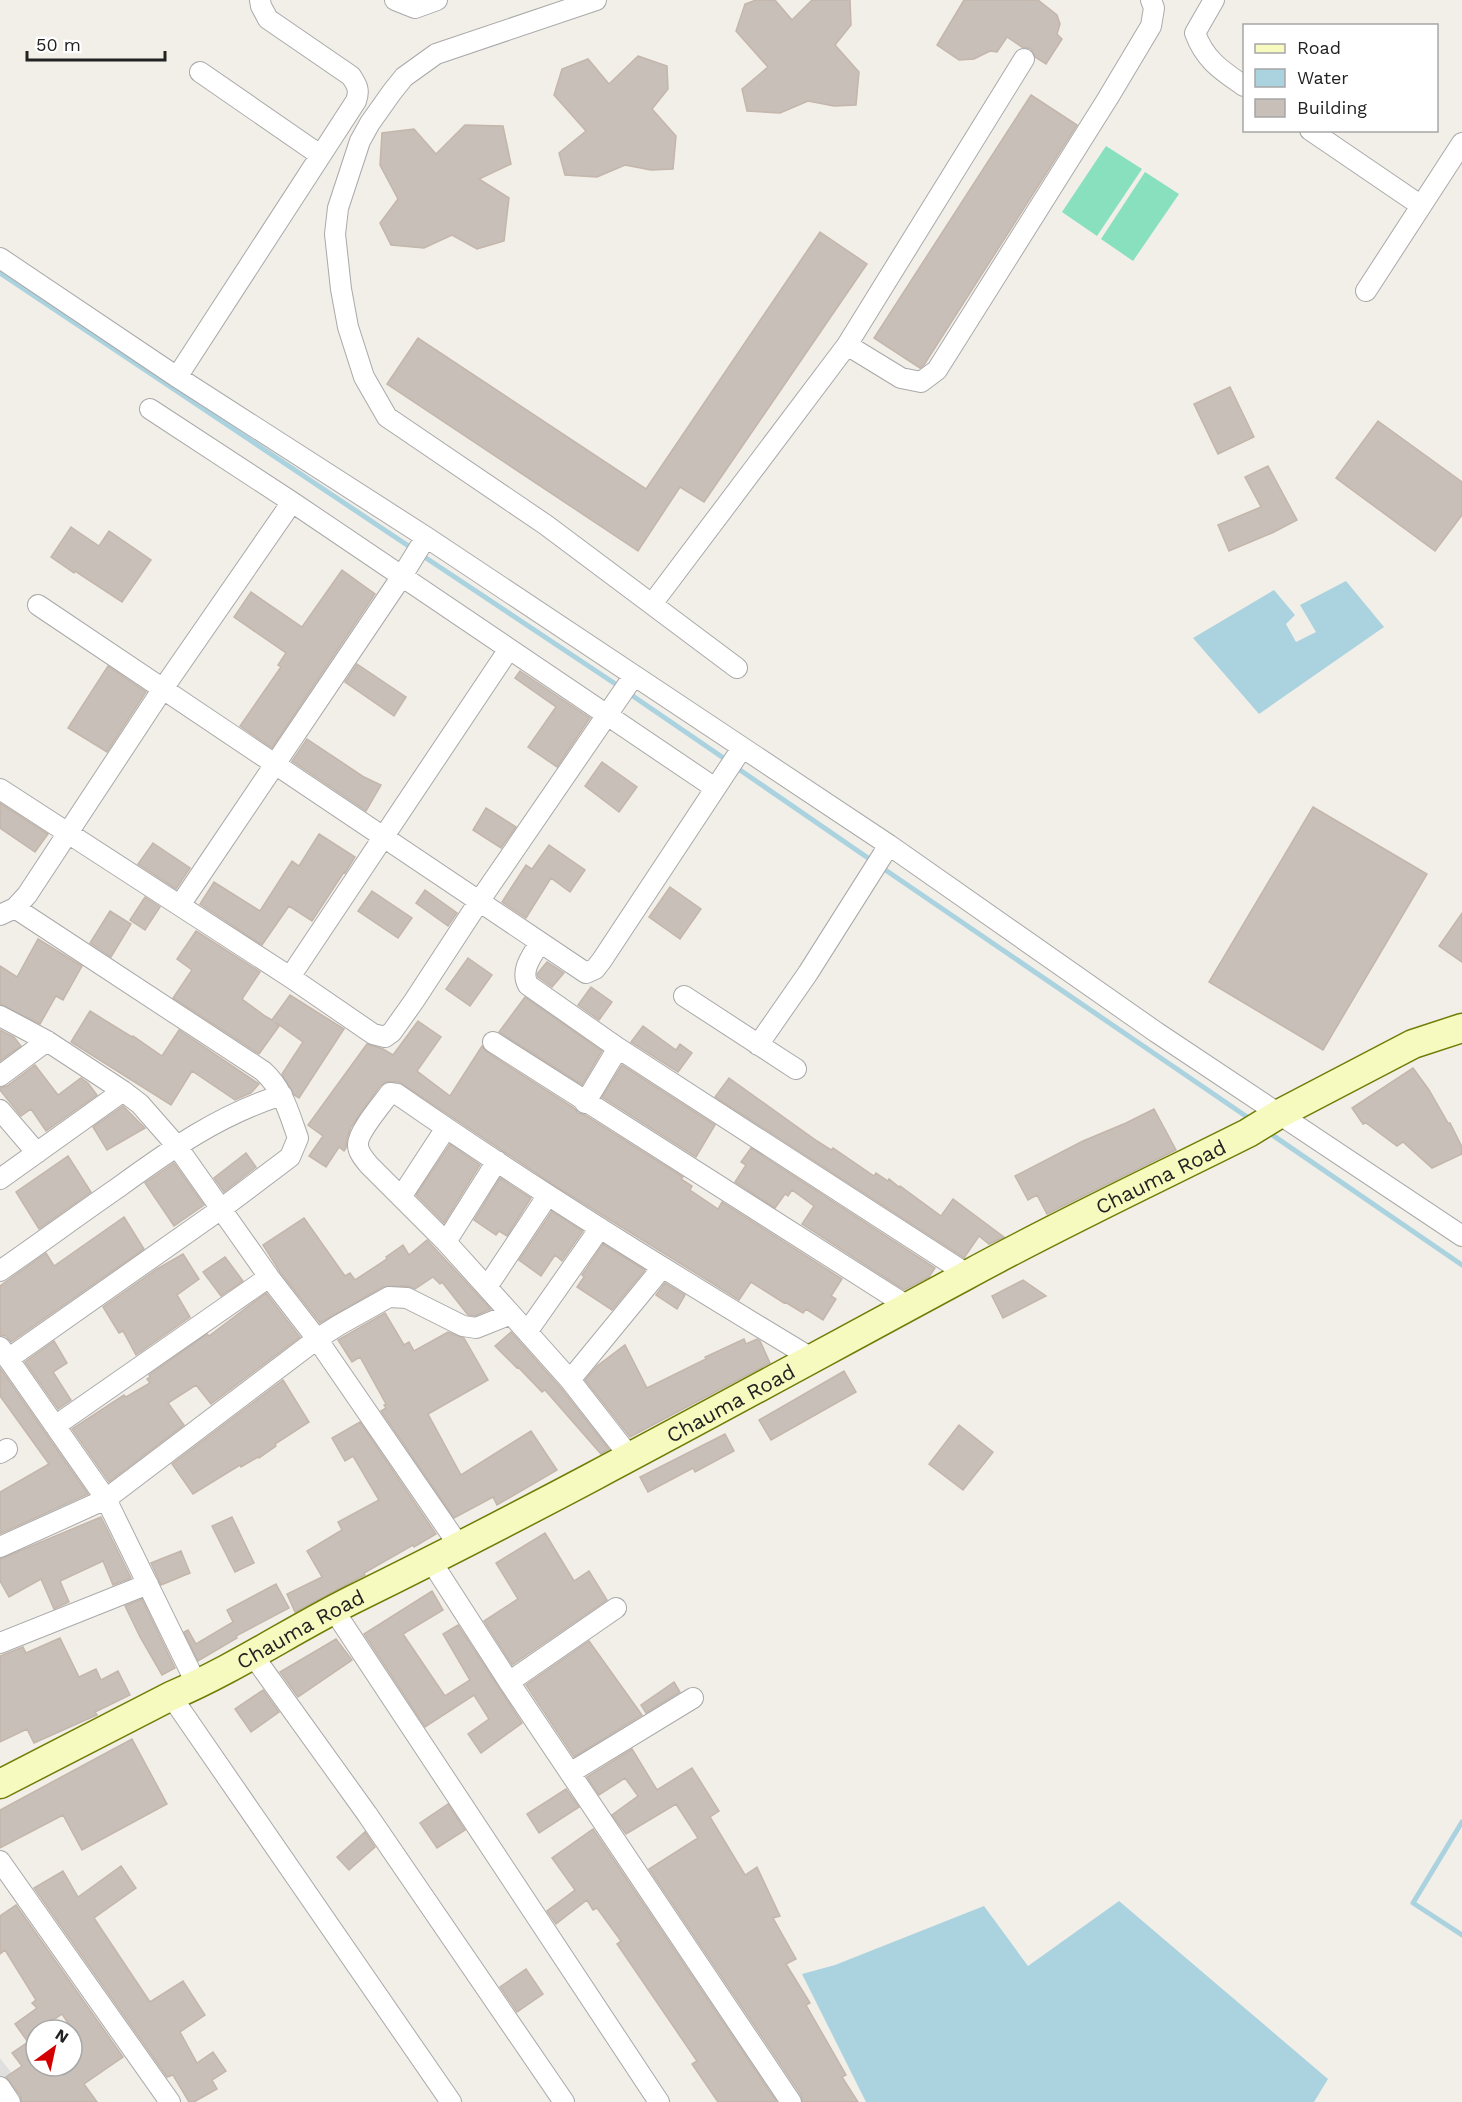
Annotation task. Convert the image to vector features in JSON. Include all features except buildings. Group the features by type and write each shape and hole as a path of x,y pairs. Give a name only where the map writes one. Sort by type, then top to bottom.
{"street":[{"path":"177,376 359,94 357,85 342,69 273,23 261,6 260,0"},
{"path":"395,0 415,8 437,0"},
{"path":"596,0 436,54 405,77 369,123 360,141 338,208 335,234 348,327 364,377 387,417 495,489 737,668"},
{"path":"848,345 901,378 921,382 937,370 1151,26 1154,8 1151,0"},
{"path":"1214,0 1196,33 1201,49 1216,67 1243,85"},
{"path":"652,604 848,345 1024,59"},
{"path":"200,72 320,155"},
{"path":"1313,132 1420,205"},
{"path":"1366,291 1462,143"},
{"path":"0,258 177,376 421,547 633,676 889,845 1156,1032 1266,1122 1462,1236"},
{"path":"150,409 292,502 715,788"},
{"path":"197,1685 106,1499 4,1353 221,1209 290,1157 297,1138 282,1095 275,1082 263,1071 7,911 27,895 162,690 292,502"},
{"path":"180,905 421,547"},
{"path":"38,606 539,944 586,973 595,969 742,748"},
{"path":"290,977 509,649"},
{"path":"0,789 374,1034 385,1037 392,1032 633,676"},
{"path":"758,1045 808,973 889,845"},
{"path":"539,944 525,970 528,985 618,1048 967,1275"},
{"path":"684,996 796,1069"},
{"path":"0,1016 47,1041 123,1091 140,1104 177,1145 269,1277 317,1339 460,1547"},
{"name":"Chauma Road","path":"0,1784 171,1696 197,1685 333,1609 460,1547 967,1275 1413,1044 1462,1028"},
{"path":"0,1076 47,1041"},
{"path":"493,1042 909,1307"},
{"path":"585,1102 618,1048"},
{"path":"0,1179 123,1091"},
{"path":"630,1457 570,1380 446,1242 369,1165 359,1150 357,1141 390,1093 397,1094 662,1269 813,1359"},
{"path":"0,1271 177,1145 233,1113 282,1095"},
{"path":"0,1110 37,1152"},
{"path":"401,1197 446,1128"},
{"path":"446,1242 496,1161"},
{"path":"487,1287 548,1195"},
{"path":"527,1332 600,1228"},
{"path":"570,1380 662,1269"},
{"path":"55,1426 269,1277"},
{"path":"0,1547 106,1499 317,1339 390,1298 406,1298 463,1326 476,1328 511,1314"},
{"path":"431,1561 509,1682 790,2102"},
{"path":"1,1640 148,1584"},
{"path":"509,1682 616,1608"},
{"path":"333,1609 659,2102"},
{"path":"252,1654 367,1814 564,2102"},
{"path":"171,1696 451,2102"},
{"path":"570,1773 693,1698"},
{"path":"0,1861 170,2102"},
{"path":"0,2087 10,2102"}],"shaded area":[{"path":"0,2058 34,2102 0,2102"}],"green space":[{"path":"1106,146 1142,169 1097,236 1062,212"},
{"path":"1145,172 1179,194 1133,261 1101,239"}],"water":[{"path":"1346,581 1384,627 1259,714 1193,638 1274,590 1295,615 1286,624 1296,642 1316,632 1300,605"},
{"path":"1119,1901 1328,2079 1314,2102 866,2102 802,1974 835,1965 984,1906 1028,1966"}],"waterway":[{"path":"0,273 413,549"},
{"path":"420,554 620,687"},
{"path":"627,692 725,759"},
{"path":"740,770 871,860"},
{"path":"884,869 1253,1121"},
{"path":"1268,1132 1462,1265"},
{"path":"1462,1822 1413,1903 1462,1935"}]}
